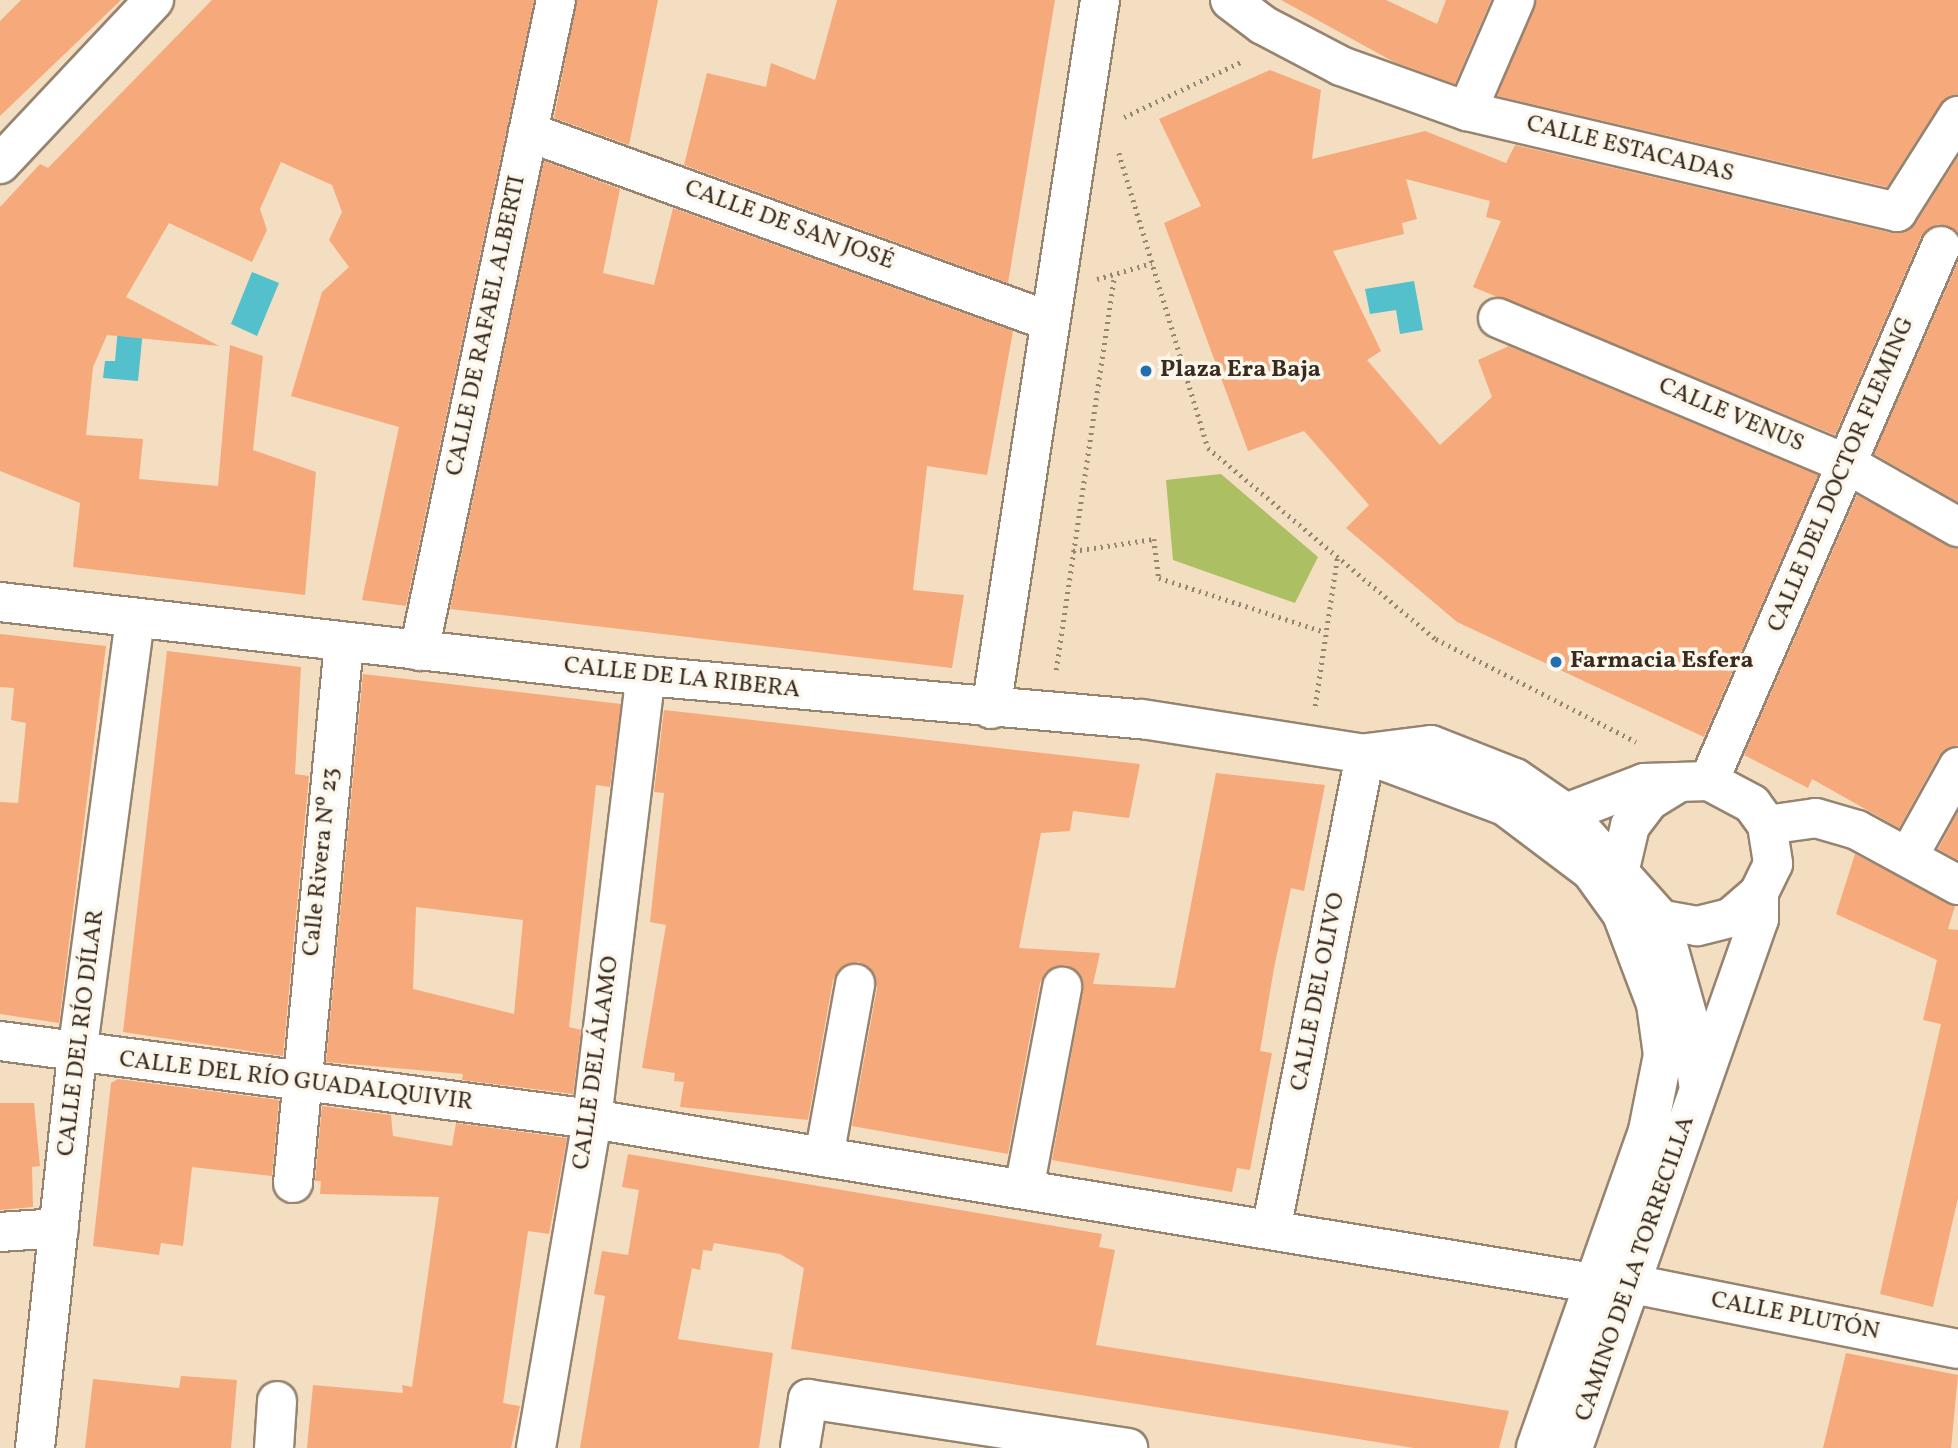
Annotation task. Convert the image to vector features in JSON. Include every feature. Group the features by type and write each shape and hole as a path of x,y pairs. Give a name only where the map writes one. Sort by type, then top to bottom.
{"street":[{"path":"0,163 155,0"},
{"name":"CALLE DE RAFAEL ALBERTI","path":"419,651 556,0"},
{"path":"991,709 1100,0"},
{"path":"1230,0 1259,40"},
{"path":"1467,111 1515,0"},
{"name":"CALLE ESTACADAS","path":"1259,40 1467,111 1897,212"},
{"path":"1950,249 1897,212 1958,116"},
{"name":"CALLE DE SAN JOSÉ","path":"528,132 1049,321"},
{"name":"CALLE DEL DOCTOR FLEMING","path":"1695,781 1950,249"},
{"name":"CALLE VENUS","path":"1498,318 1847,464 1958,527"},
{"name":"CALLE DE LA RIBERA","path":"0,602 646,676 991,709 1142,719 1365,754 1517,812 1619,894"},
{"name":"CALLE DEL RÍO DÍLAR","path":"35,1448 77,1054 135,618"},
{"name":"Calle Rivera Nº 23","path":"293,1183 299,1082 344,642"},
{"name":"CALLE DEL ÁLAMO","path":"536,1448 592,1118 646,676"},
{"name":"CALLE DE LA RIBERA","path":"1365,754 1431,745 1515,778 1566,813 1619,894 1656,1004 1663,1055 1615,1284"},
{"name":"CALLE DEL OLIVO","path":"1271,1230 1365,754"},
{"path":"1908,857 1958,767"},
{"path":"1566,813 1644,783 1695,781 1752,804 1768,825 1773,864 1759,893 1730,918 1697,926 1660,918 1619,894 1630,826 1649,801 1695,781"},
{"path":"1768,825 1816,818 1857,830 1958,885"},
{"name":"CAMINO DE LA TORRECILLA","path":"1536,1448 1615,1284 1699,1090 1759,919 1759,893"},
{"name":"CAMINO DE LA TORRECILLA","path":"1660,918 1690,1025 1699,1090"},
{"path":"824,1157 855,984"},
{"path":"1024,1189 1062,987"},
{"name":"CALLE DEL RÍO GUADALQUIVIR","path":"0,1041 77,1054 592,1118"},
{"path":"592,1118 1615,1284"},
{"path":"0,1232 59,1228"},
{"name":"CAMINO DE LA TORRECILLA","path":"1573,1448 1615,1284"},
{"name":"CALLE PLUTÓN","path":"1615,1284 1958,1349"},
{"path":"800,1448 808,1399 1047,1442 1128,1448"},
{"path":"274,1448 277,1401"}],"path":[{"path":"1111,124 1259,40"},
{"path":"1118,149 1208,448 1436,639 1664,756 1695,781"},
{"path":"1082,279 1114,278 1152,262"},
{"path":"1055,678 1114,278"},
{"path":"1073,551 1154,539 1159,578 1325,632"},
{"path":"1309,745 1337,558"}],"green space":[{"path":"1221,474 1318,557 1295,603 1173,560 1166,480"}],"water":[{"path":"252,272 279,283 257,336 231,324"},
{"path":"1414,281 1423,330 1400,334 1396,310 1370,314 1365,289"},
{"path":"118,328 143,330 138,381 103,378 105,361 115,361"}],"building":[{"path":"21,0 121,0 0,116 0,21"},
{"path":"212,0 534,0 406,606 362,600 399,427 291,396 322,292 349,267 329,240 342,212 332,185 281,162 260,209 267,230 252,262 169,223 126,297 219,346 107,335 93,367 86,435 143,439 139,479 218,486 230,345 263,356 253,450 316,472 305,595 73,567 80,503 0,471 0,207 40,164 48,168"},
{"path":"577,0 658,0 629,145 554,118"},
{"path":"837,0 1055,0 1008,283 684,165 707,73 766,87 771,63 815,80"},
{"path":"1281,0 1386,0 1437,24 1446,0 1491,0 1455,84 1394,62"},
{"path":"1536,0 1958,0 1958,94 1940,104 1887,187 1497,96"},
{"path":"1270,70 1321,90 1312,159 1425,131 1506,163 1515,145 1892,233 1915,224 1958,157 1958,232 1938,224 1921,237 1835,435 1473,287 1501,221 1486,217 1490,201 1406,179 1417,219 1402,223 1404,234 1333,251 1381,351 1367,360 1440,445 1492,397 1478,360 1509,346 1818,475 1704,737 1457,622 1346,528 1369,505 1304,431 1248,451 1164,223 1201,206 1159,119"},
{"path":"544,161 620,189 603,273 654,285 673,208 1013,331 987,475 927,466 913,590 964,595 952,668 450,609"},
{"path":"1958,262 1958,502 1874,454"},
{"path":"1857,495 1958,549 1958,745 1939,756 1899,828 1812,779 1808,788 1744,755"},
{"path":"0,634 106,646 59,1023 0,1014 0,802 18,803 26,723 11,720 14,688 0,687"},
{"path":"167,651 301,667 295,774 309,776 283,1056 123,1032"},
{"path":"363,674 621,704 610,787 596,785 569,1027 581,1030 573,1094 462,1080 463,1074 326,1062","holes":["416,907 523,920 514,1014 413,989"]},
{"path":"664,710 1140,764 1129,818 1073,811 1070,831 1041,833 1019,948 1100,953 1093,984 1175,988 1216,773 1325,785 1304,891 1291,888 1274,968 1260,1051 1272,1053 1250,1170 1237,1168 1232,1192 1052,1160 1083,991 1077,971 1065,965 1046,972 1040,983 1008,1154 852,1126 877,988 870,968 858,962 839,969 833,980 808,1120 680,1107 684,1082 674,1081 675,1073 642,1068 666,925 650,922 664,793 654,792"},
{"path":"1958,812 1958,860 1938,849"},
{"path":"1855,854 1955,906 1948,929 1958,930 1958,1198 1933,1307 1880,1294 1941,1024 1923,1020 1937,960 1836,914"},
{"path":"118,1079 279,1100 272,1176 192,1167 183,1246 161,1243 159,1255 93,1246 111,1083"},
{"path":"0,1103 34,1103 40,1166 32,1167 33,1207 0,1210"},
{"path":"322,1106 391,1115 393,1136 452,1146 456,1123 567,1138 549,1234 528,1231 503,1403 520,1406 511,1448 307,1448 313,1385 403,1393 402,1385 412,1387 439,1197 320,1194 321,1181 315,1181"},
{"path":"628,1154 1102,1234 1099,1247 1115,1250 1096,1345 1509,1411 1499,1448 1414,1448 791,1349 804,1268 780,1254 714,1243 712,1251 703,1250 700,1270 692,1268 678,1339 773,1353 759,1448 580,1448 605,1296 594,1294 602,1251 628,1255 639,1190 622,1187"},
{"path":"1846,1353 1958,1375 1951,1448 1823,1448"},
{"path":"181,1376 237,1380 231,1448 85,1448 93,1379 179,1388"}],"place":[{"name":"Plaza Era Baja","path":"1146,371"},
{"name":"Farmacia Esfera","path":"1556,662"}]}
